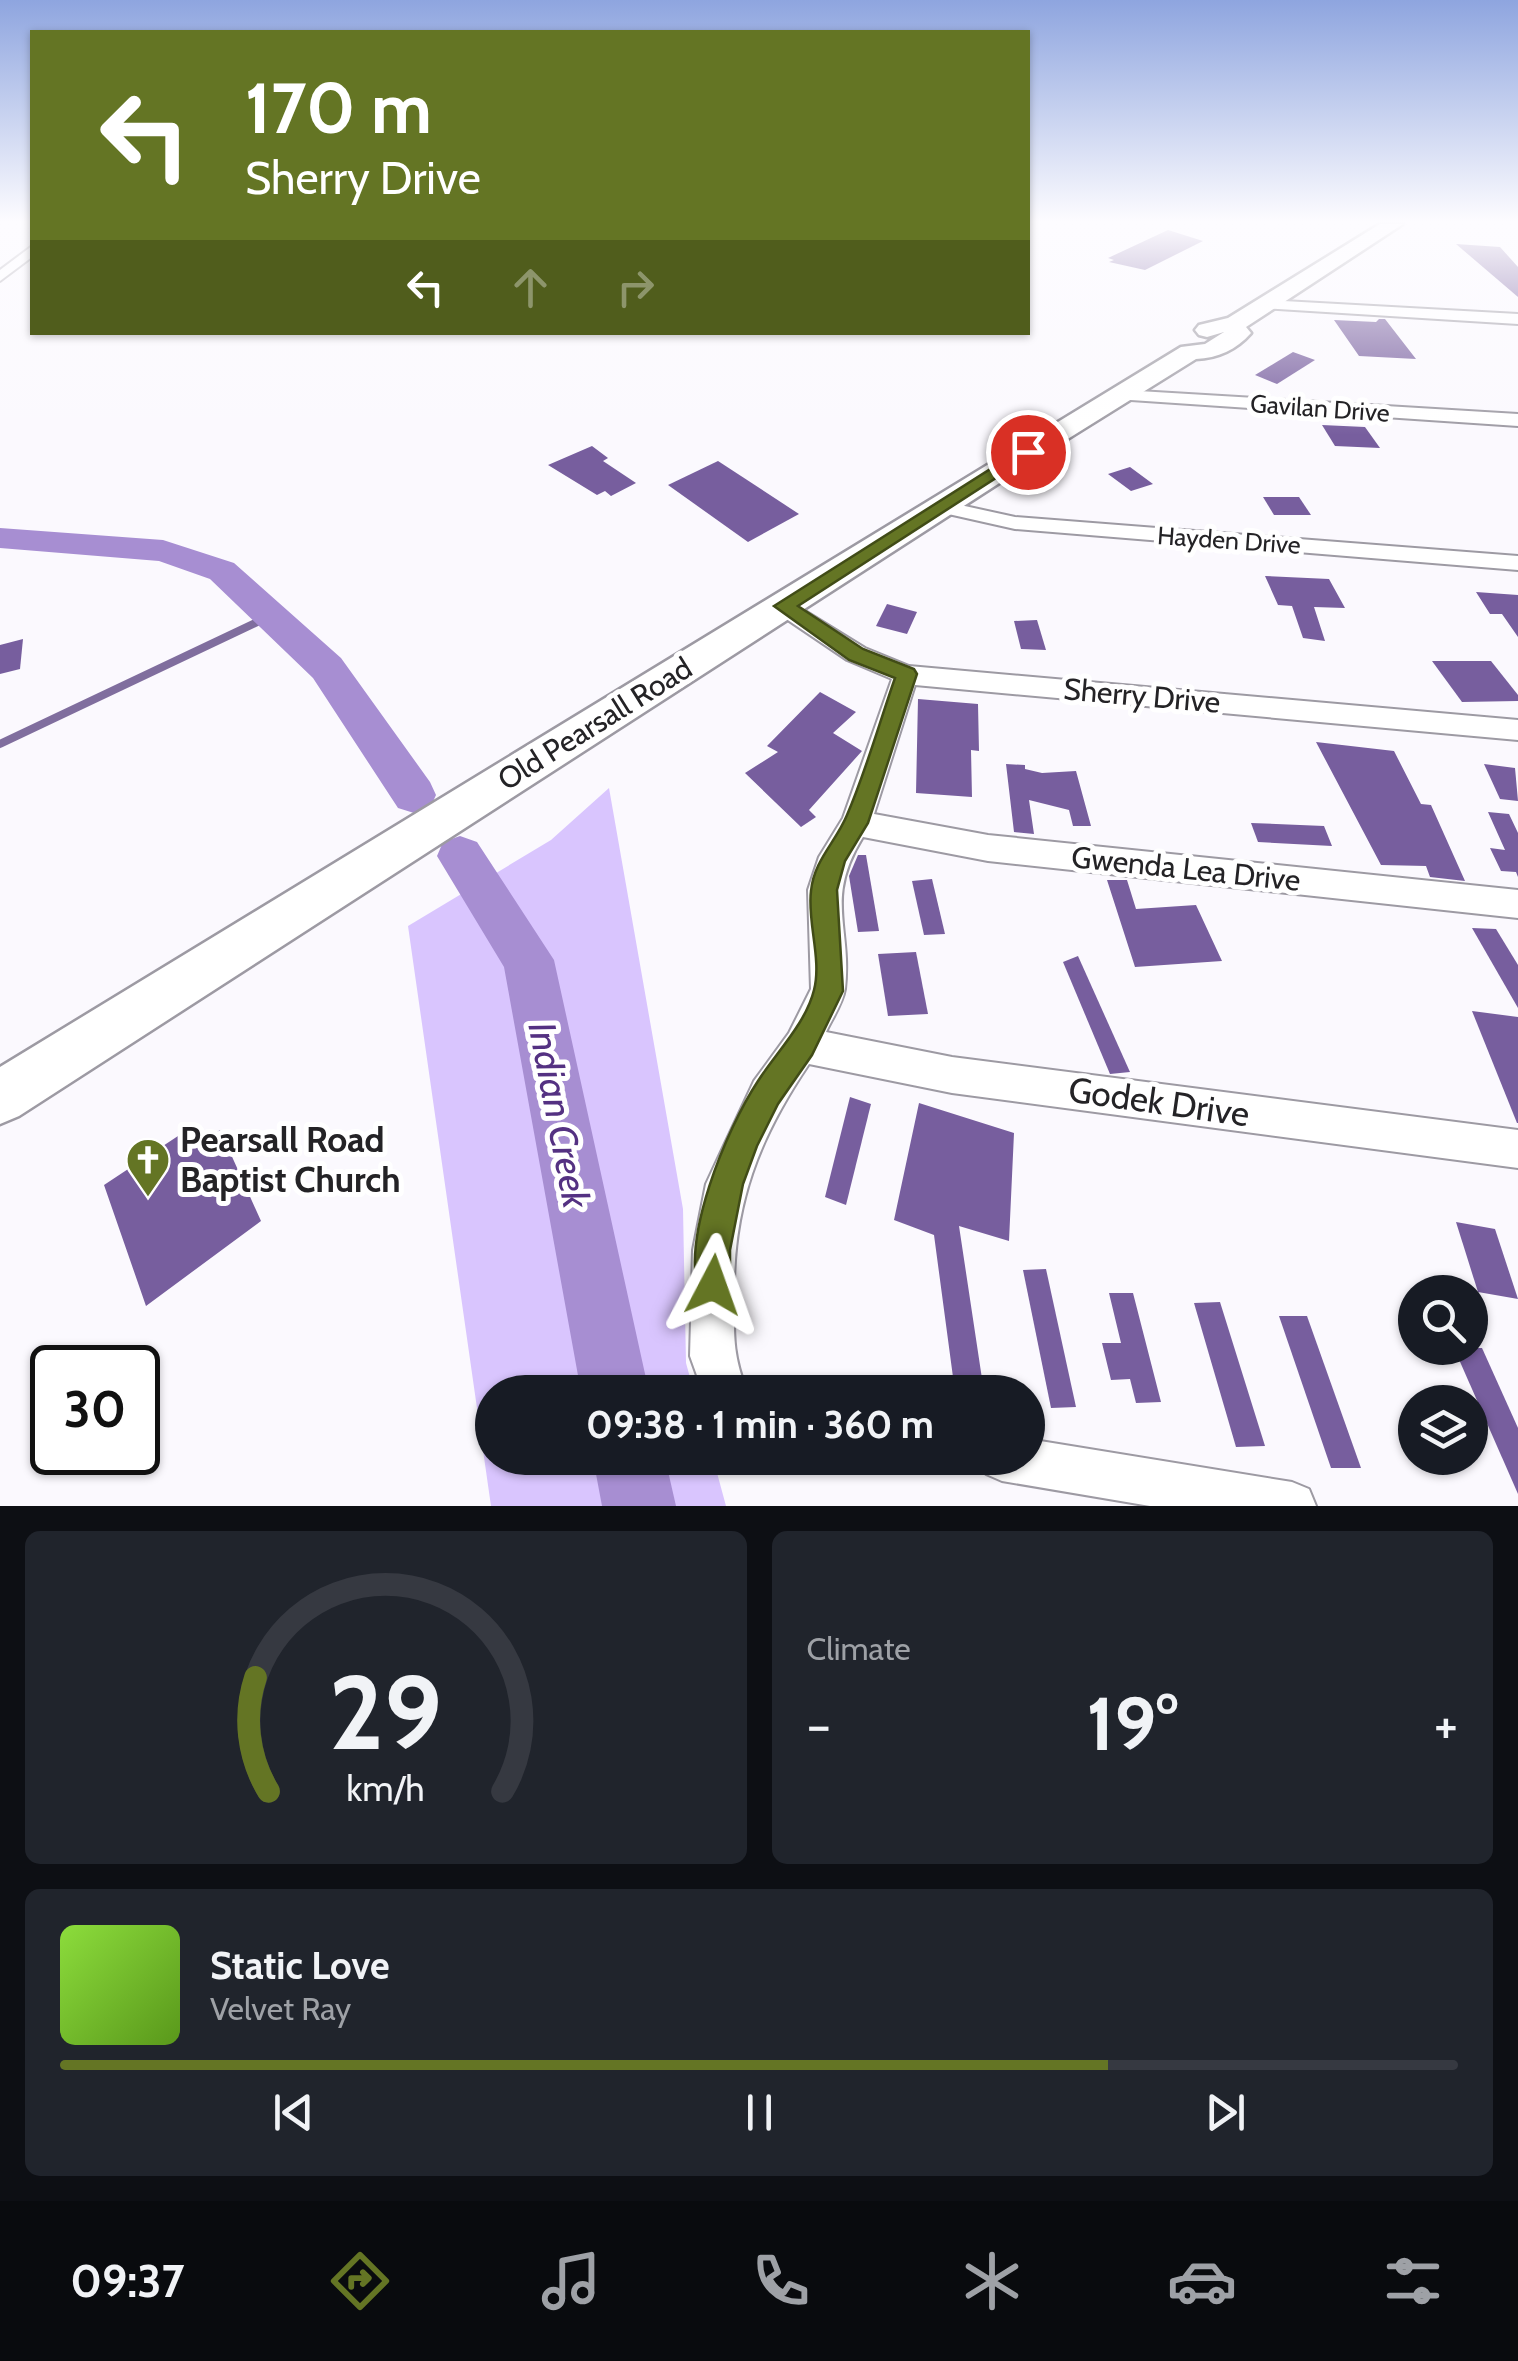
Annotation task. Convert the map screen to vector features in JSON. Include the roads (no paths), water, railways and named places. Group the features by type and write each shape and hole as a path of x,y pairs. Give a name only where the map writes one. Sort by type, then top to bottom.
{"main road":[{"name":"Old Pearsall Road","path":"0,1096 1190,352 1211,350 1239,333 1232,326 1283,294"}],"street":[{"path":"1266,305 1518,320"},
{"name":"Gavilan Drive","path":"1122,395 1518,420"},
{"name":"Hayden Drive","path":"942,507 1015,524 1518,563"},
{"name":"Sherry Drive","path":"784,606 856,654 906,674 1518,730"},
{"path":"719,1375 712,1356 714,1250 726,1184 767,1094 801,1045 828,991 824,890 834,857 856,823 906,674"},
{"name":"Gwenda Lea Drive","path":"856,823 988,848 1518,904"},
{"name":"Godek Drive","path":"801,1045 952,1075 1518,1149"},
{"path":"1045,1465 1292,1506"}],"waterway":[{"name":"Indian Creek","path":"0,538 163,551 222,571 327,668 414,795"},
{"path":"0,744 270,616"},
{"name":"Indian Creek","path":"460,856 528,960 612,1375"},
{"name":"Indian Creek","path":"633,1475 639,1506"}],"place":[{"name":"Pearsall Road Baptist Church","path":"148,1198"}]}
